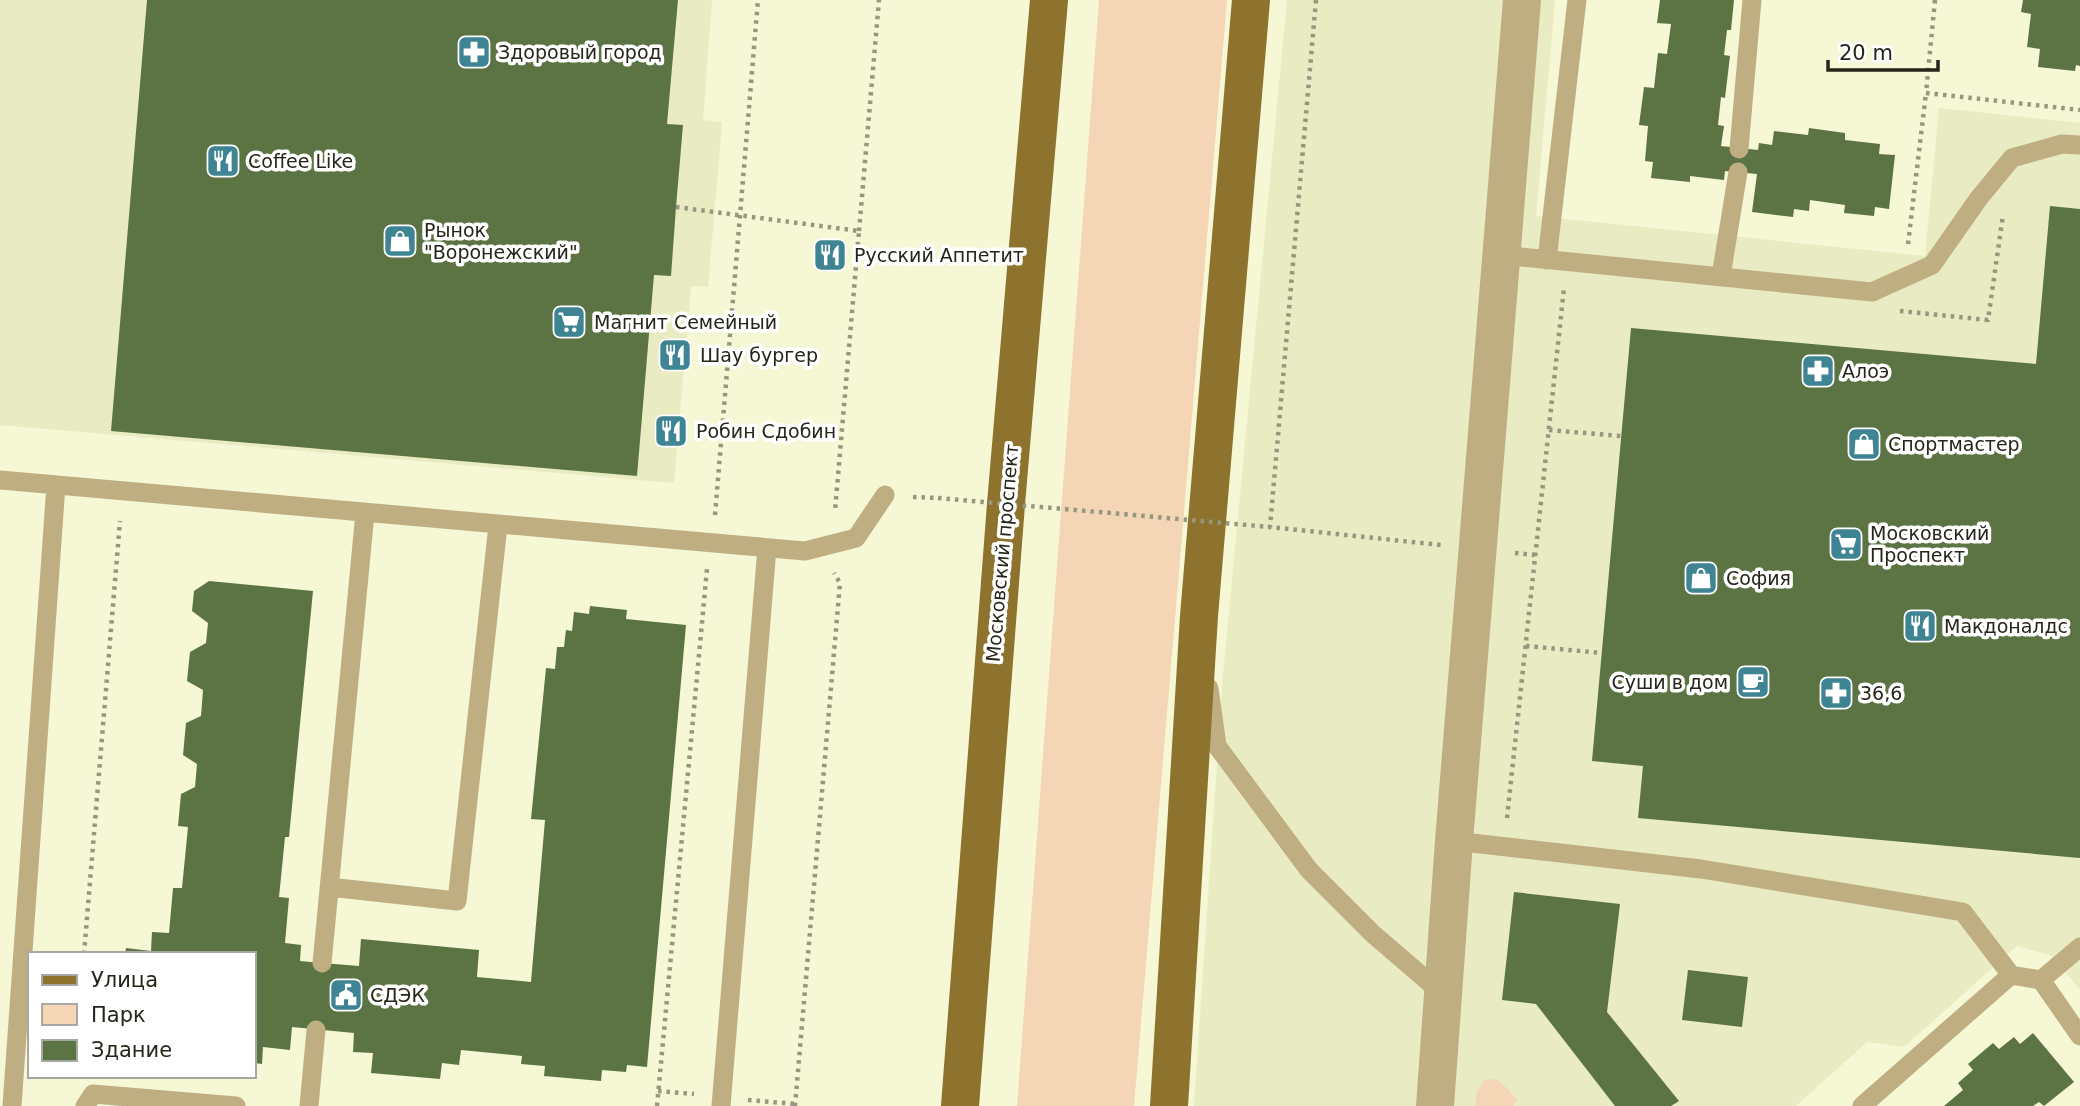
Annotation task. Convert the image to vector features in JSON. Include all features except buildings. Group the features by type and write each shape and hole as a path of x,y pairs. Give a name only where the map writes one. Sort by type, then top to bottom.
{"main road":[{"name":"Московский проспект","path":"960,1106 1006,504 1049,0"},
{"path":"1169,1106 1199,616 1251,0"}],"street":[{"path":"1435,1106 1521,0"}],"lane":[{"path":"1547,260 1577,0"},
{"path":"1739,149 1752,0"},
{"path":"1501,255 1872,292 1932,265 1979,198 2012,158 2062,144 2080,145"},
{"path":"1721,276 1738,172"},
{"path":"0,480 805,551 856,538 885,495"},
{"path":"12,1106 57,485"},
{"path":"322,963 365,513"},
{"path":"329,887 457,901 498,524"},
{"path":"721,1106 766,548"},
{"path":"1199,616 1217,746 1309,870 1373,934 1444,996"},
{"path":"1454,841 1701,869 1963,912 2011,975 2041,980 2080,1036"},
{"path":"2041,980 2080,947"},
{"path":"1862,1106 2011,975"},
{"path":"309,1106 316,1030"},
{"path":"85,1106 93,1094 236,1106"}],"path":[{"path":"657,1106 709,544 715,515 758,0"},
{"path":"835,511 879,0"},
{"path":"1270,527 1315,0"},
{"path":"1908,248 1935,0"},
{"path":"1926,93 2080,110"},
{"path":"676,208 859,232"},
{"path":"1504,847 1567,262"},
{"path":"1549,430 1621,436"},
{"path":"938,499 1270,527 1535,555"},
{"path":"83,952 120,521"},
{"path":"796,1106 840,583 830,567 803,563 805,551"},
{"path":"1526,646 1602,653"}],"shaded area":[{"name":"Рынок \"Воронежский\"","path":"0,0 712,0 703,120 722,122 708,287 691,286 674,483 0,425"},
{"path":"1287,0 1555,0 1536,216 1925,256 1939,108 2080,123 2080,989 2050,955 2017,946 1904,1047 1867,1042 1796,1106 1194,1106 1223,675"}],"green space":[{"path":"1099,0 1227,0 1134,1106 1017,1106"},
{"path":"1496,1079 1517,1100 1513,1106 1475,1106 1477,1092 1484,1080"}],"place":[{"name":"Здоровый город","path":"474,52"},
{"name":"Coffee Like","path":"223,161"},
{"name":"Рынок \"Воронежский\"","path":"400,241"},
{"name":"Русский Аппетит","path":"830,255"},
{"name":"Магнит Семейный","path":"569,322"},
{"name":"Шау бургер","path":"675,355"},
{"name":"Алоэ","path":"1818,371"},
{"name":"Робин Сдобин","path":"671,431"},
{"name":"Спортмастер","path":"1864,444"},
{"name":"Московский Проспект","path":"1846,544"},
{"name":"София","path":"1701,578"},
{"name":"Макдоналдс","path":"1920,626"},
{"name":"Суши в дом","path":"1753,682"},
{"name":"36,6","path":"1836,693"},
{"name":"СДЭК","path":"346,995"}]}
